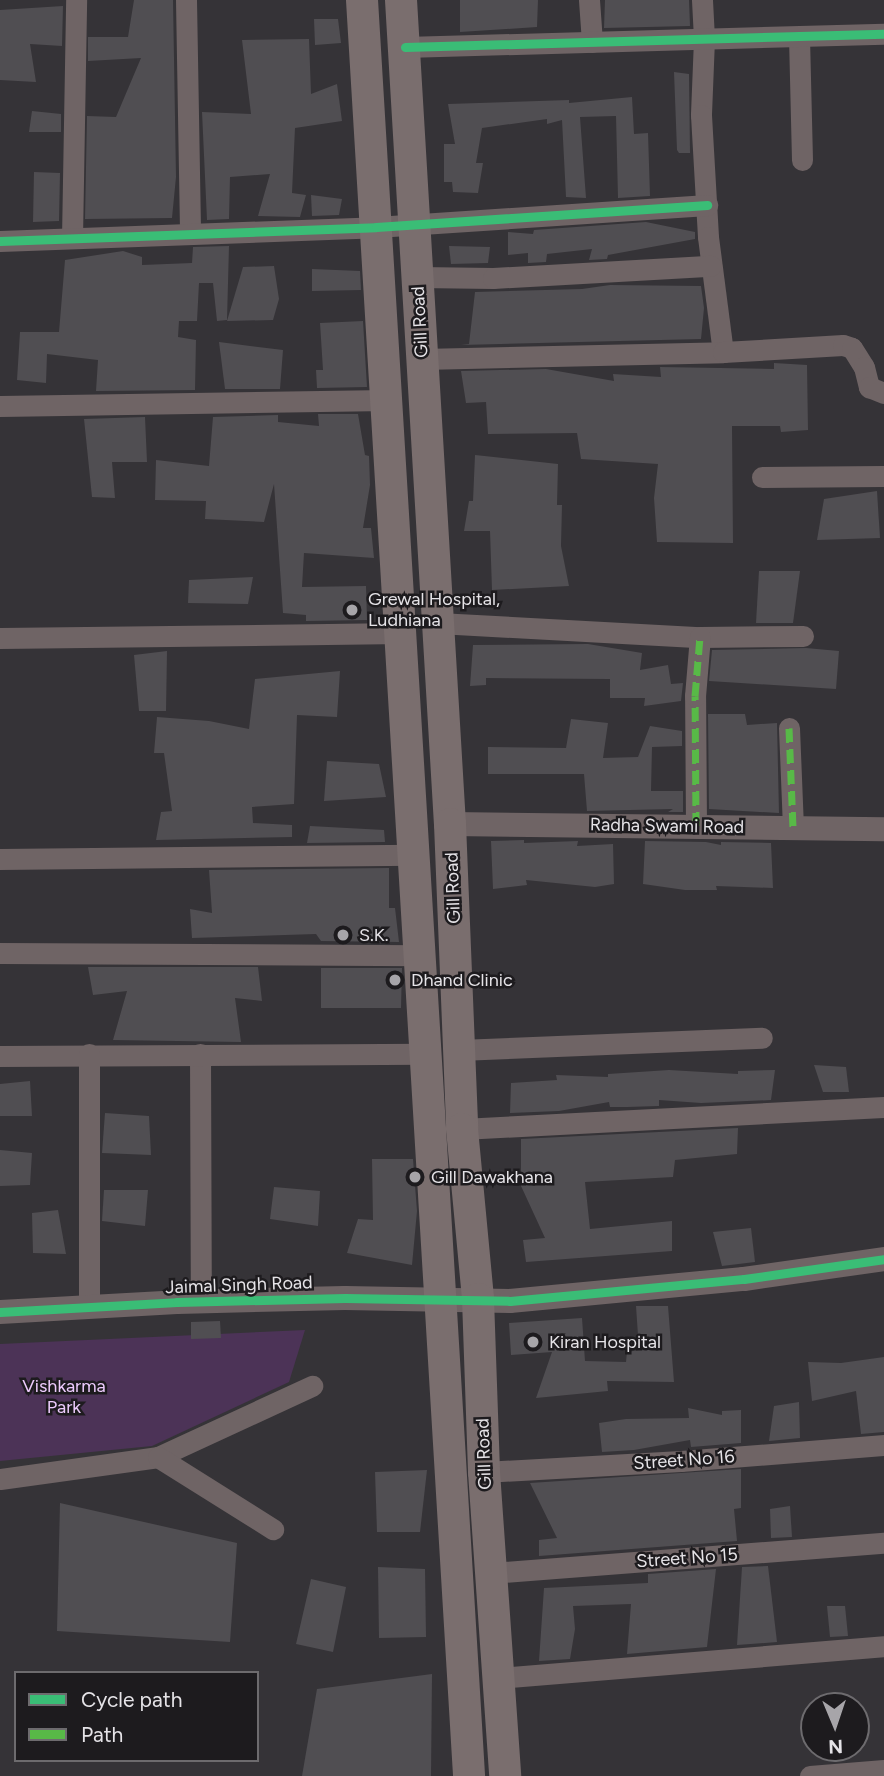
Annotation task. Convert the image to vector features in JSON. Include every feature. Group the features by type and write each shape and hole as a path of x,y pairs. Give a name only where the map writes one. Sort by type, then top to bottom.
{"main road":[{"name":"Gill Road","path":"362,0 469,1776"},
{"name":"Gill Road","path":"401,0 450,824 462,1129 478,1299 484,1472 505,1776"}],"street":[{"path":"72,238 76,0"},
{"path":"187,0 190,233"},
{"path":"589,0 592,42"},
{"path":"702,0 704,39 701,114 711,266 723,352"},
{"path":"405,47 884,34"},
{"path":"799,37 802,160"},
{"path":"0,241 376,227 707,205"},
{"path":"418,277 493,278 711,266"},
{"path":"422,359 723,352 843,345 852,348 864,367 869,387 884,393"},
{"path":"0,406 387,400"},
{"path":"762,477 884,476"},
{"path":"438,623 699,636 803,636"},
{"path":"0,638 402,633"},
{"path":"696,826 695,696 699,636"},
{"path":"789,728 793,828"},
{"name":"Radha Swami Road","path":"450,824 884,829"},
{"path":"0,859 415,855"},
{"path":"0,953 420,955"},
{"path":"459,1050 762,1038"},
{"path":"89,1054 89,1307"},
{"path":"200,1054 201,1301"},
{"path":"0,1056 425,1054"},
{"path":"462,1129 884,1107"},
{"name":"Jaimal Singh Road","path":"0,1312 201,1301 345,1297 510,1301 744,1279 884,1259"},
{"path":"0,1479 158,1457 312,1386"},
{"name":"Street No 16","path":"484,1472 884,1445"},
{"path":"158,1457 273,1529"},
{"name":"Street No 15","path":"491,1573 884,1543"},
{"path":"498,1678 884,1646"},
{"path":"810,1776 884,1770"}],"green space":[{"name":"Vishkarma Park","path":"305,1330 289,1382 152,1446 0,1461 0,1344"}],"building":[{"path":"134,0 173,0 176,177 172,218 85,219 87,116 116,117 141,58 88,61 88,37 128,37"},
{"path":"460,0 538,0 537,27 460,32"},
{"path":"605,0 689,0 690,26 604,28"},
{"path":"63,6 62,46 30,44 36,82 0,80 0,10"},
{"path":"314,19 338,19 341,43 315,45"},
{"path":"309,39 311,94 337,84 342,121 295,128 292,193 306,195 300,217 258,216 270,174 230,177 229,219 207,220 202,112 251,114 242,40"},
{"path":"674,72 689,74 690,153 679,153 677,150"},
{"path":"632,97 634,134 648,133 650,196 618,198 616,116 580,117 586,198 566,197 562,120 547,124 547,119 482,128 476,163 483,163 478,193 453,192 452,182 444,182 444,144 455,144 448,104 569,100 569,103"},
{"path":"32,111 61,114 61,132 29,132"},
{"path":"34,172 60,173 59,221 33,222"},
{"path":"311,195 342,199 339,215 312,216"},
{"path":"646,222 695,232 695,239 608,255 607,259 589,260 592,249 547,254 546,262 528,263 528,253 508,255 508,232 533,234 534,230"},
{"path":"229,246 227,320 217,321 213,283 199,283 197,321 179,321 178,337 196,340 195,390 96,391 98,360 47,354 46,383 17,380 20,332 59,332 65,260 123,251 142,257 142,265 192,263 193,247"},
{"path":"449,246 490,247 488,263 451,264"},
{"path":"274,266 279,299 273,320 227,321 243,267"},
{"path":"312,269 360,271 361,290 312,291"},
{"path":"610,285 701,286 704,308 701,339 461,345 469,344 475,292 582,289"},
{"path":"363,321 367,387 317,388 316,370 323,370 320,323"},
{"path":"219,342 283,350 280,389 225,389"},
{"path":"774,363 807,365 808,430 781,432 780,426 732,426 733,543 657,542 654,498 658,464 581,459 577,433 488,434 486,402 466,403 461,371 546,369 614,381 613,374 661,377 660,367 774,369"},
{"path":"318,414 358,414 365,455 369,456 370,485 363,528 371,528 374,558 304,553 302,587 366,586 367,620 306,621 306,615 283,613 274,484 264,522 205,519 206,501 155,500 156,460 209,466 213,417 278,415 278,422 319,426"},
{"path":"145,417 147,462 112,462 115,498 92,497 84,419"},
{"path":"475,455 558,464 557,505 562,505 561,546 569,586 492,590 490,531 464,531 469,501 473,501"},
{"path":"877,491 880,538 817,540 824,499"},
{"path":"759,571 800,571 793,623 756,623"},
{"path":"253,577 248,604 188,603 189,580"},
{"path":"588,644 642,653 640,670 668,665 671,684 683,683 681,701 644,706 645,698 610,698 610,679 486,678 486,685 470,686 473,645"},
{"path":"806,648 839,651 836,689 709,681 712,650"},
{"path":"167,651 166,711 139,711 134,655"},
{"path":"340,671 337,717 297,715 294,804 252,807 253,823 292,825 292,837 156,840 161,812 172,811 164,753 154,753 157,717 209,721 249,729 255,679"},
{"path":"708,714 745,714 747,725 777,723 779,813 709,809"},
{"path":"571,719 608,723 603,758 638,757 650,726 682,731 682,746 652,747 651,791 683,791 683,812 668,812 673,809 587,811 584,774 488,774 488,747 566,748"},
{"path":"327,761 379,764 386,797 324,801"},
{"path":"310,826 384,830 385,842 307,843"},
{"path":"524,840 524,843 578,841 577,846 613,844 614,884 595,887 526,880 527,885 493,889 491,841"},
{"path":"645,841 706,842 721,845 721,842 771,843 773,888 716,886 717,890 685,890 643,884"},
{"path":"389,868 389,908 395,908 399,942 321,941 316,934 192,938 190,909 212,913 209,870"},
{"path":"88,967 258,967 262,1001 235,998 241,1042 113,1040 127,991 93,995"},
{"path":"321,968 402,968 401,1008 321,1008"},
{"path":"814,1065 846,1067 849,1092 823,1092"},
{"path":"669,1070 738,1074 738,1071 775,1070 771,1100 701,1103 659,1100 659,1106 627,1107 610,1107 609,1102 559,1111 510,1113 511,1083 557,1080 556,1075 608,1077 608,1074"},
{"path":"30,1081 32,1116 0,1116 0,1084"},
{"path":"105,1113 149,1116 151,1155 102,1153"},
{"path":"738,1128 737,1154 675,1160 673,1177 585,1182 590,1229 672,1221 672,1251 526,1262 523,1240 545,1238 521,1186 521,1139"},
{"path":"0,1150 32,1153 30,1185 0,1186"},
{"path":"372,1159 413,1159 417,1211 412,1265 347,1253 358,1219 373,1220"},
{"path":"274,1187 320,1191 318,1226 270,1219"},
{"path":"104,1190 148,1190 145,1226 102,1221"},
{"path":"58,1210 66,1254 33,1253 32,1213"},
{"path":"751,1228 755,1262 722,1266 713,1232"},
{"path":"636,1306 668,1306 674,1382 607,1381 608,1391 536,1398 552,1352 511,1355 509,1323 582,1318 585,1361 626,1362 627,1352 639,1350"},
{"path":"220,1321 221,1338 191,1339 191,1322"},
{"path":"884,1357 884,1432 861,1434 856,1391 812,1401 808,1362 841,1363"},
{"path":"799,1402 800,1438 769,1441 774,1406"},
{"path":"688,1408 722,1415 722,1411 741,1410 741,1443 691,1447 690,1440 634,1450 602,1452 599,1423 626,1419 689,1418"},
{"path":"741,1469 741,1508 734,1509 737,1541 539,1556 539,1540 557,1538 530,1483"},
{"path":"427,1470 420,1532 377,1532 375,1472"},
{"path":"60,1503 237,1543 230,1642 57,1631"},
{"path":"790,1506 792,1537 771,1538 770,1509"},
{"path":"768,1566 777,1642 737,1645 742,1567"},
{"path":"378,1567 425,1569 426,1637 379,1638"},
{"path":"716,1569 707,1647 627,1654 631,1604 573,1606 575,1629 570,1659 539,1661 544,1588 648,1583 648,1574"},
{"path":"311,1579 346,1587 333,1652 296,1644"},
{"path":"827,1606 845,1606 848,1636 830,1637"},
{"path":"432,1674 431,1776 302,1776 317,1689"}],"marked path":[{"path":"696,826 695,696 700,637"},
{"path":"789,728 793,828"}],"cycle path":[{"path":"405,47 884,34"},
{"path":"0,241 376,227 707,205"},
{"path":"0,1312 177,1302 345,1298 510,1301 744,1279 884,1259"}],"place":[{"name":"Grewal Hospital, Ludhiana","path":"352,610"},
{"name":"S.K.","path":"343,935"},
{"name":"Dhand Clinic","path":"395,980"},
{"name":"Gill Dawakhana","path":"415,1177"},
{"name":"Kiran Hospital","path":"533,1342"}]}
